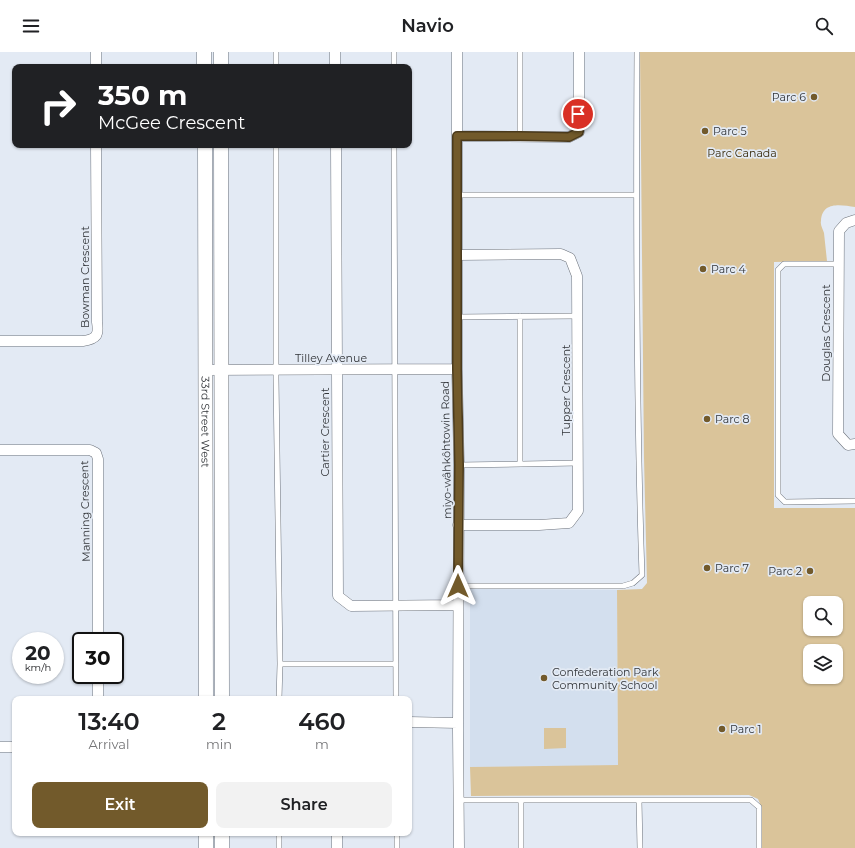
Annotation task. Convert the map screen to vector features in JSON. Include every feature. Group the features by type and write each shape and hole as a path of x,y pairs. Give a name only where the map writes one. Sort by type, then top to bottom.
{"main road":[{"path":"204,52 204,64"},
{"path":"221,52 221,64"},
{"name":"33rd Street West","path":"205,148 206,696"},
{"name":"33rd Street West","path":"221,148 222,696"},
{"path":"206,836 206,848"},
{"path":"222,836 222,848"}],"street":[{"path":"96,52 96,64"},
{"path":"335,52 335,64"},
{"name":"miyo-wâhkôhtowin Road","path":"457,52 459,848"},
{"path":"457,136 569,137 579,132 578,52"},
{"name":"Bowman Crescent","path":"0,341 82,341 90,340 96,336 98,330 96,148"},
{"name":"Cartier Crescent","path":"336,148 338,596 351,606 458,605"},
{"name":"Douglas Crescent","path":"855,220 846,223 839,231 838,264 838,434 848,445 855,444"},
{"name":"Tupper Crescent","path":"457,255 561,254 570,258 577,276 578,463 578,511 569,523 540,525 458,525"},
{"name":"Tilley Avenue","path":"206,370 457,369"},
{"name":"Manning Crescent","path":"0,450 90,450 96,453 98,459 98,632"},
{"path":"98,684 98,696"},
{"path":"412,722 458,723"},
{"path":"0,747 12,747"},
{"path":"337,836 337,848"}],"lane":[{"path":"276,52 276,64"},
{"path":"394,52 394,64"},
{"path":"520,52 520,136"},
{"path":"458,586 623,586 633,583 642,575 636,195 637,52"},
{"path":"276,148 280,696"},
{"path":"394,148 396,696"},
{"path":"457,195 636,195"},
{"path":"838,264 784,264 778,270 778,496 785,502 855,502"},
{"path":"520,316 520,464"},
{"path":"457,317 577,316"},
{"path":"459,465 578,463"},
{"path":"280,664 396,664"},
{"path":"458,800 751,800 759,807 759,848"},
{"path":"521,800 522,848"},
{"path":"639,800 640,848"},
{"path":"279,836 279,848"},
{"path":"397,836 397,848"}],"shaded area":[{"name":"Confederation Park Community School","path":"470,589 617,590 618,766 470,767"}],"green space":[{"name":"Parc Canada","path":"640,52 855,52 855,207 838,205 833,206 825,210 822,215 821,224 824,233 827,261 774,262 774,508 855,508 855,848 761,848 761,806 758,799 749,795 471,796 470,767 618,765 617,590 642,589 647,583 644,458"},
{"path":"544,728 566,728 566,748 544,749"}],"place":[{"name":"Parc 6","path":"814,97"},
{"name":"Parc 5","path":"705,131"},
{"name":"Parc 4","path":"703,269"},
{"name":"Parc 8","path":"707,419"},
{"name":"Parc 7","path":"707,568"},
{"name":"Parc 2","path":"810,571"},
{"name":"Confederation Park Community School","path":"544,678"},
{"name":"Parc 1","path":"722,729"}],"route":[{"path":"458,586 459,465 457,369 457,136 569,137 579,132 578,114"}]}
